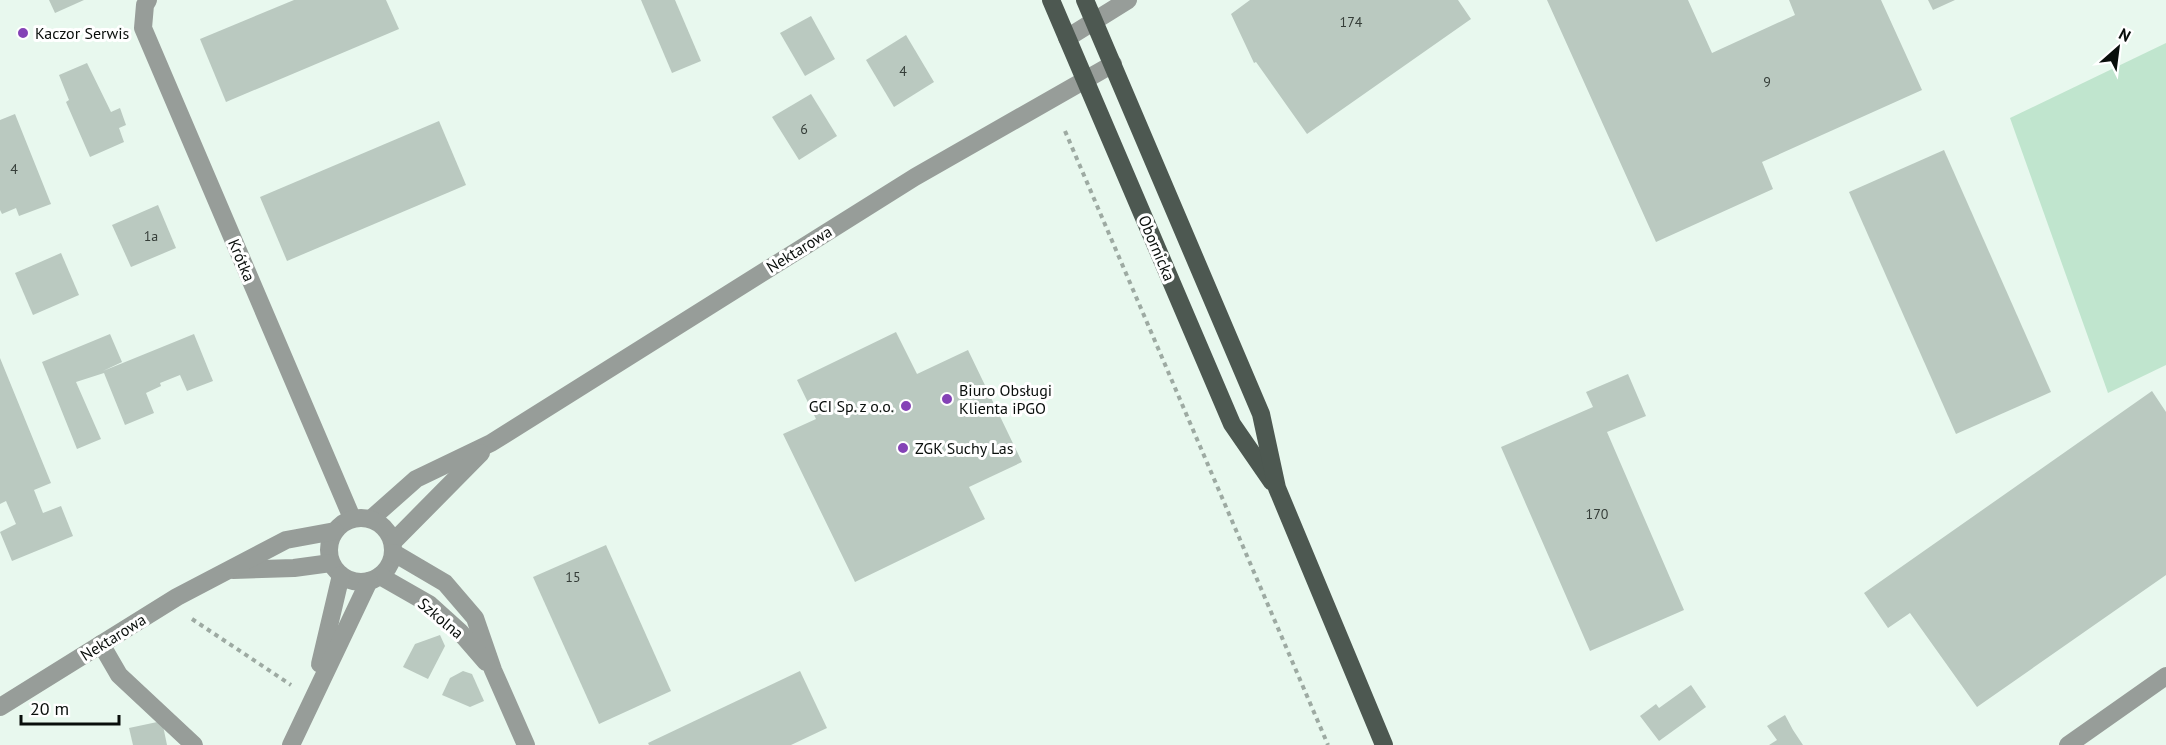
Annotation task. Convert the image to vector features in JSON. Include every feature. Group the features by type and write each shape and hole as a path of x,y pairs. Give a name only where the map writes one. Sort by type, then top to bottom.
{"main road":[{"name":"Obornicka","path":"1051,0 1232,424 1277,488"},
{"name":"Obornicka","path":"1085,0 1262,414 1277,488 1384,745"}],"street":[{"name":"Krótka","path":"148,0 145,5 142,28 352,518"},
{"path":"1068,38 1128,0"},
{"name":"Nektarowa","path":"372,519 416,479 491,443 915,177 1113,64"},
{"name":"Nektarowa","path":"393,548 491,443"},
{"path":"291,745 312,695 375,578 389,566 393,548 386,528 372,519 352,518 335,531 329,546 336,569 312,695"},
{"name":"Nektarowa","path":"0,707 177,597 228,570 286,540 335,531"},
{"name":"Szkolna","path":"393,548 445,583 475,618 493,670 526,745"},
{"path":"336,569 354,581 375,578"},
{"name":"Nektarowa","path":"228,570 336,569"},
{"name":"Szkolna","path":"375,578 429,604 460,632 493,670"},
{"path":"101,644 119,675 194,745"},
{"path":"2068,745 2166,676"}],"path":[{"path":"1065,131 1328,745"},
{"path":"189,614 193,620 291,685"}],"green space":[{"path":"2166,43 2166,365 2108,393 2010,118"}],"building":[{"path":"49,0 84,0 55,13"},
{"path":"294,0 386,0 399,29 226,102 200,39"},
{"path":"641,0 675,0 701,61 672,73"},
{"path":"1250,0 1458,0 1471,19 1307,134 1256,62 1254,63 1231,14"},
{"path":"1547,0 1688,0 1712,53 1795,15 1789,0 1881,0 1922,90 1762,162 1773,189 1656,242"},
{"path":"1928,0 1955,0 1933,10"},
{"path":"811,16 835,59 805,76 780,33"},
{"path":"906,35 934,82 894,107 866,60"},
{"path":"87,63 111,112 120,108 126,125 119,128 124,142 90,157 66,102 69,100 59,75"},
{"path":"811,94 837,136 799,160 772,117"},
{"path":"15,114 51,204 19,216 16,208 2,214 0,210 0,120"},
{"path":"439,121 466,185 287,261 260,197"},
{"path":"1944,150 2051,392 1956,434 1849,192"},
{"path":"158,205 176,248 131,267 112,225"},
{"path":"61,253 79,295 33,315 15,273"},
{"name":"ZGK Suchy Las","path":"896,332 917,374 968,350 1022,462 969,487 985,519 855,582 783,434 816,419 797,380"},
{"path":"110,334 122,362 103,371 194,334 213,381 187,391 180,375 160,383 161,386 146,393 154,413 125,425 104,373 76,382 101,439 77,449 42,362"},
{"path":"0,358 51,483 34,490 43,513 61,506 73,536 12,561 0,532 16,524 6,501 0,504"},
{"path":"1628,374 1646,416 1607,432 1684,610 1590,651 1501,447 1593,407 1586,392"},
{"path":"2152,391 2166,412 2166,575 1977,707 1910,613 1888,628 1864,593"},
{"path":"606,545 671,691 599,724 533,577"},
{"path":"440,635 445,646 428,679 403,667 415,644"},
{"path":"463,671 472,674 484,701 470,707 442,695 450,678"},
{"path":"800,671 827,728 791,745 649,745 648,743"},
{"path":"1691,685 1706,707 1659,741 1640,716 1656,704 1659,708"},
{"path":"1785,715 1803,745 1769,745 1777,740 1767,726"},
{"path":"162,721 167,745 133,745 129,728"}],"place":[{"name":"Kaczor Serwis","path":"23,33"},
{"name":"Biuro Obsługi Klienta iPGO","path":"947,399"},
{"name":"GCI Sp. z o.o.","path":"906,406"},
{"name":"ZGK Suchy Las","path":"903,448"}]}
